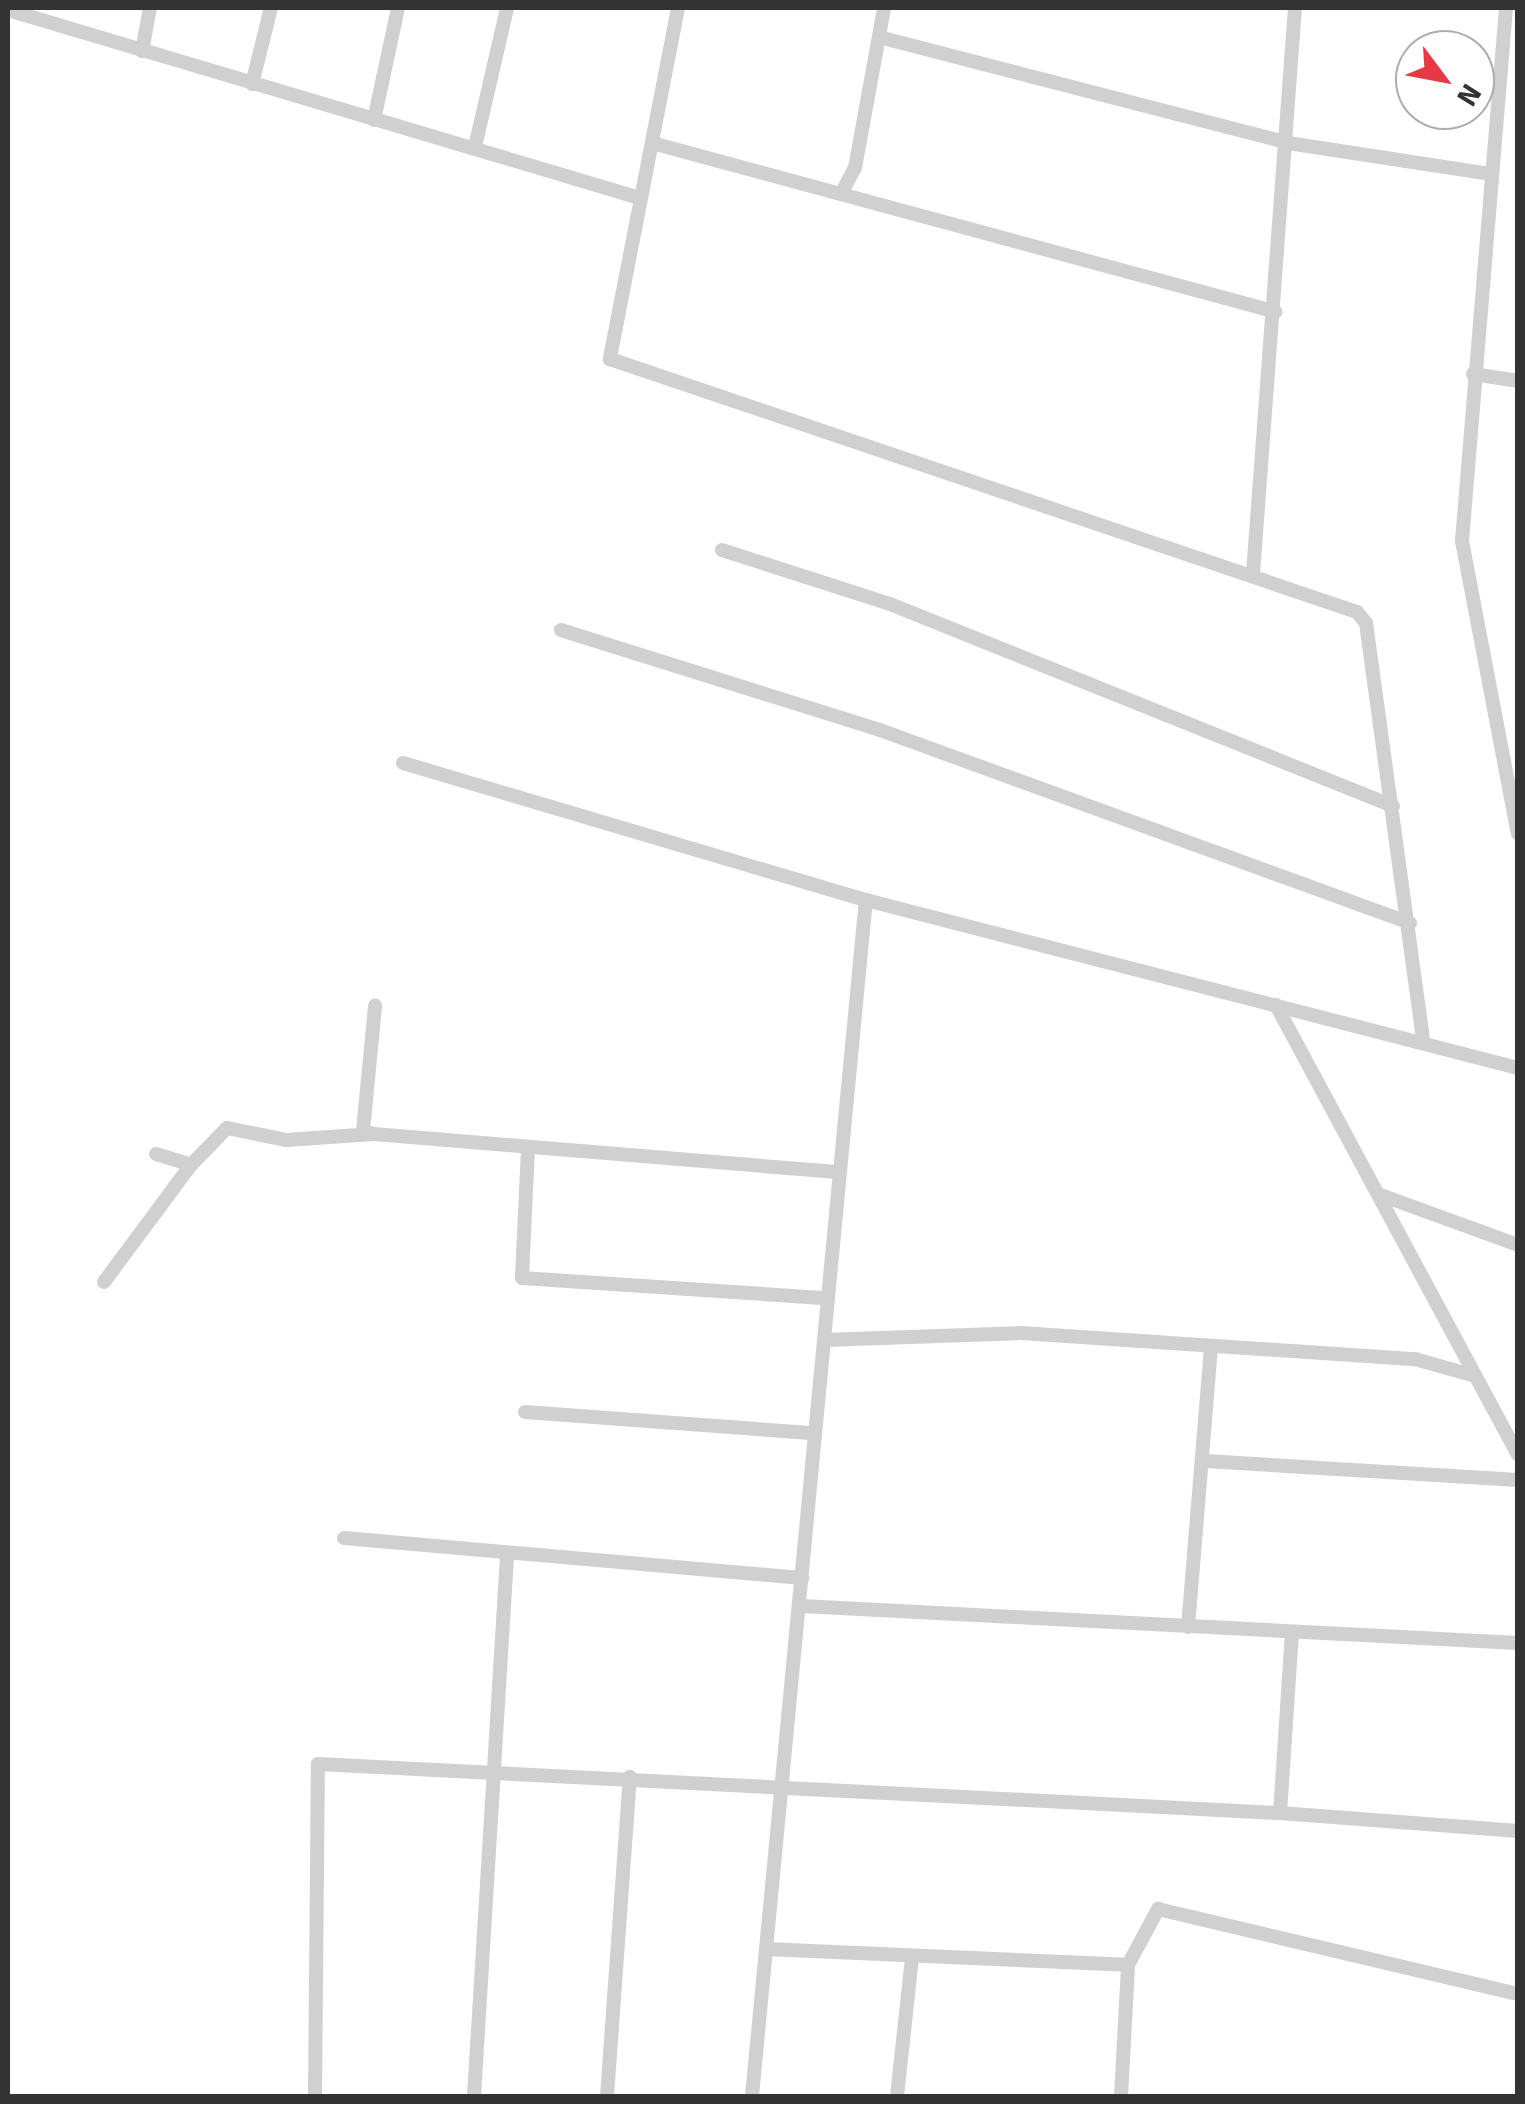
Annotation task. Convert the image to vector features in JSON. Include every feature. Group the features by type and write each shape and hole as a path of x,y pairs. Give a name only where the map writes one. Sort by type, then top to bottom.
{"street":[{"path":"142,51 150,8"},
{"path":"252,84 270,8"},
{"path":"374,120 398,8"},
{"path":"475,147 508,8"},
{"path":"678,8 610,360 1253,574 1366,623 1410,923 1422,1040"},
{"path":"842,192 884,8"},
{"path":"1253,574 1276,312 1296,8"},
{"path":"1506,8 1462,541 1513,789 1518,834"},
{"path":"8,10 640,198"},
{"path":"880,36 1288,143 1490,174"},
{"path":"652,143 1276,312"},
{"path":"1473,374 1518,381"},
{"path":"722,550 890,604 1393,806"},
{"path":"561,630 880,730 1410,923"},
{"path":"403,763 866,900 1422,1040 1518,1068"},
{"path":"752,2096 802,1606 825,1298 866,900"},
{"path":"1276,1005 1518,1454"},
{"path":"375,1006 362,1131 837,1172"},
{"path":"104,1282 191,1166 227,1128 286,1140 374,1134"},
{"path":"528,1148 522,1278 825,1298"},
{"path":"156,1154 191,1166"},
{"path":"1378,1194 1518,1245"},
{"path":"824,1340 1020,1333 1415,1359 1476,1376"},
{"path":"1188,1626 1206,1461 1212,1348"},
{"path":"525,1412 813,1433"},
{"path":"1206,1461 1518,1480"},
{"path":"344,1538 507,1557 802,1578"},
{"path":"474,2096 491,1768 507,1557"},
{"path":"802,1606 1518,1643"},
{"path":"1280,1813 1292,1632"},
{"path":"315,2096 318,1764 491,1768 1518,1830"},
{"path":"607,2096 630,1777"},
{"path":"1121,2096 1128,1965 1158,1909 1518,1994"},
{"path":"766,1949 1128,1965"},
{"path":"897,2096 912,1957"}]}
